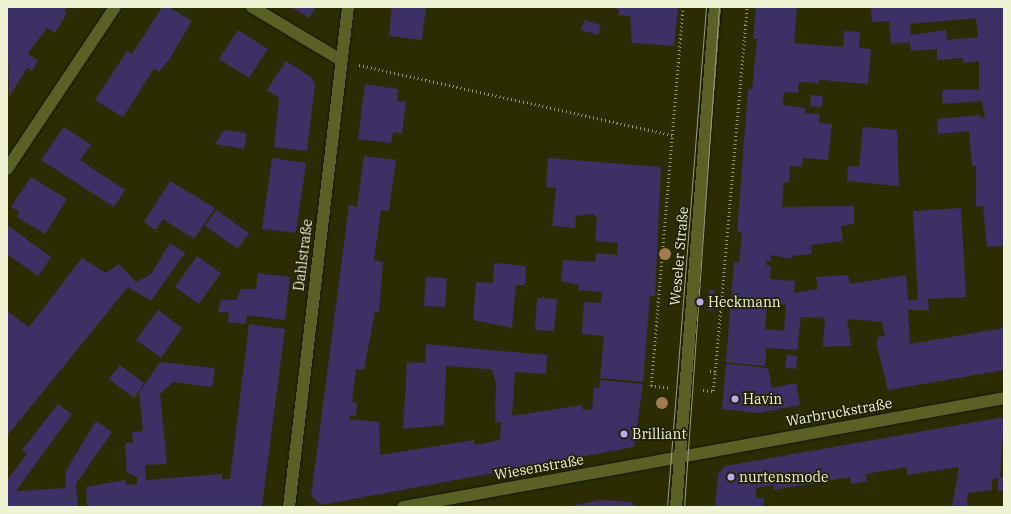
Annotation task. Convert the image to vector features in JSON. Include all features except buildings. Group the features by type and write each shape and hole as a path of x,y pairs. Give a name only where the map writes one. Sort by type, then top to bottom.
{"street":[{"path":"7,168 115,7"},
{"path":"252,7 341,60"},
{"name":"Dahlstraße","path":"289,507 348,7"},
{"name":"Weseler Straße","path":"676,507 684,389 715,7"},
{"name":"Warbruckstraße","path":"680,457 1004,398"},
{"name":"Wiesenstraße","path":"403,507 680,457"}],"path":[{"path":"683,7 651,386 684,389"},
{"path":"715,372 747,7"},
{"path":"341,60 673,135"}],"tram line":[{"path":"667,507 706,7"},
{"path":"684,507 719,7"}],"place":[{"name":"Heckmann","path":"700,302"},
{"name":"Havin","path":"735,399"},
{"name":"Brilliant","path":"624,434"},
{"name":"nurtensmode","path":"731,477"}]}
